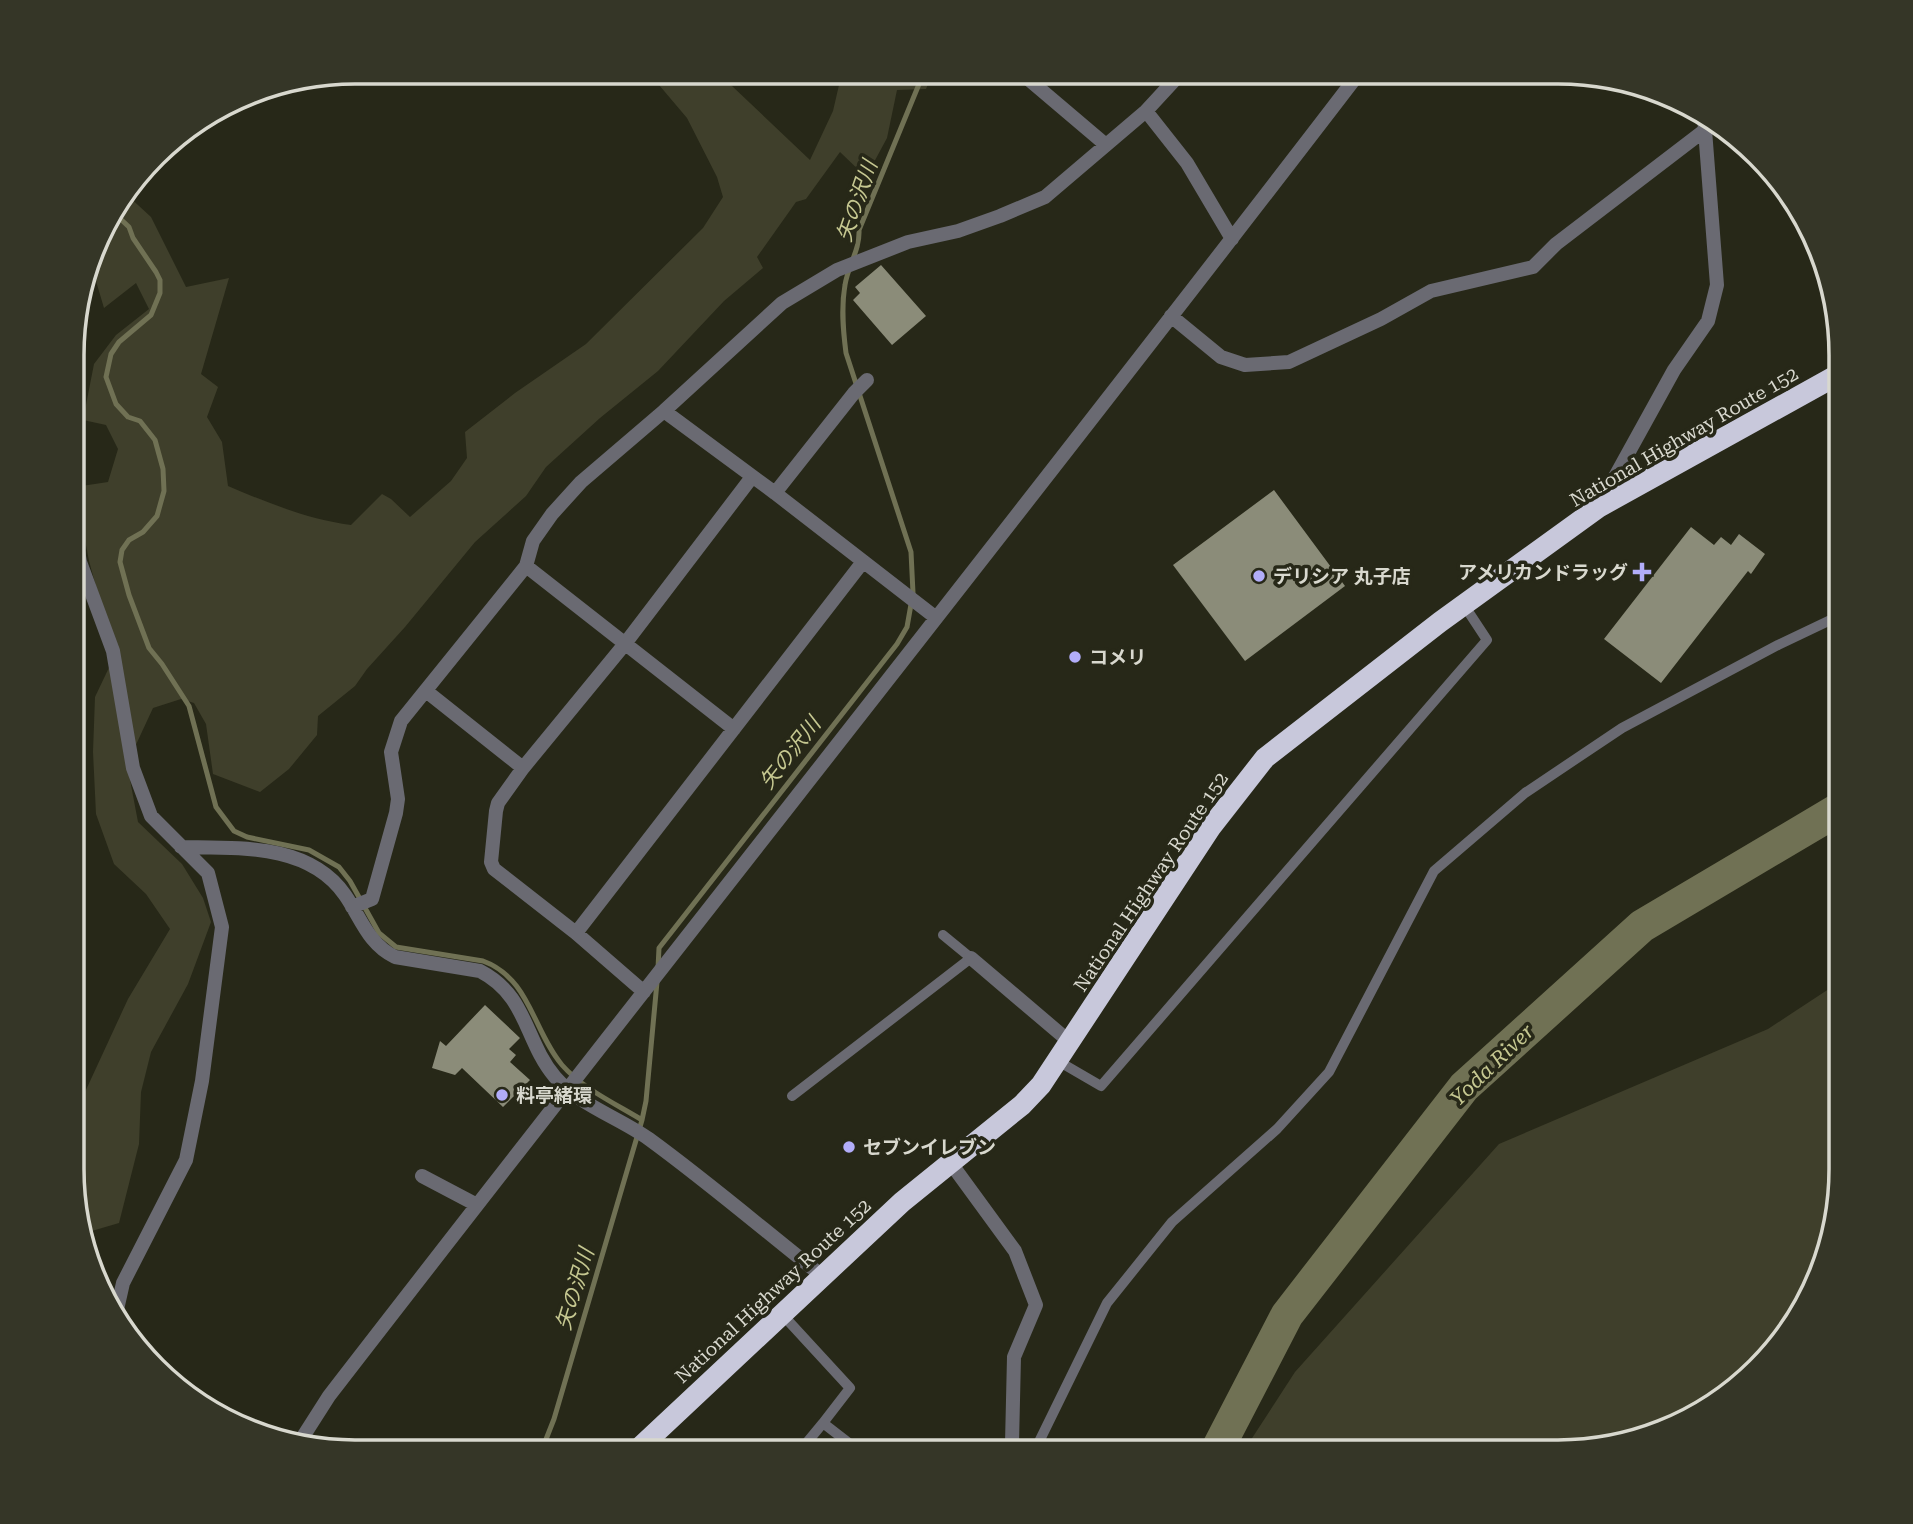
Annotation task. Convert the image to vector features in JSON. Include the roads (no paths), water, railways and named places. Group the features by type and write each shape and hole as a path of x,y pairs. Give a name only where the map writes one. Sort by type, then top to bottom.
{"highway":[{"name":"National Highway Route 152","path":"648,1440 902,1202 1022,1105 1071,1043 1211,827 1265,758 1464,605 1599,507 1829,380"}],"street":[{"path":"1034,84 1106,145"},
{"path":"359,904 372,899 396,813 398,799 391,752 401,721 526,566 533,541 552,514 581,482 664,411 782,303 837,270 908,242 969,227 1045,197 1146,111 1171,84"},
{"path":"304,1435 329,1396 580,1072 1351,84"},
{"path":"1146,111 1186,163 1232,239"},
{"path":"1171,316 1221,357 1245,365 1289,362 1381,319 1431,291 1533,267 1556,244 1701,125"},
{"path":"1599,507 1674,370 1708,321 1717,285 1704,128"},
{"path":"775,493 861,385"},
{"path":"664,411 935,617"},
{"path":"647,988 494,869 491,862 498,803 752,478"},
{"path":"576,933 862,563"},
{"path":"526,566 734,729"},
{"path":"84,573 113,650 133,768 151,816 208,873 222,927 202,1081 186,1160 123,1283 119,1302"},
{"path":"426,691 523,768"},
{"path":"181,846 229,847 291,855 320,869 359,904 372,941 382,951 395,957 480,971 502,985 513,996 554,1076 648,1138 821,1275"},
{"path":"971,958 1071,1043"},
{"path":"950,1162 1015,1251 1036,1305 1014,1357 1012,1440"},
{"path":"422,1176 477,1205"}],"lane":[{"path":"1058,1061 1101,1086 1487,640 1464,605"},
{"path":"1040,1440 1107,1303 1172,1222 1277,1129 1329,1072 1434,871 1525,793 1622,729 1778,645 1829,621"},
{"path":"792,1096 971,958 943,935"},
{"path":"781,1313 850,1388 809,1440"},
{"path":"823,1423 844,1440"}],"waterway":[{"name":"矢の沢川","path":"658,968 659,948 897,644 907,627 913,593 911,552 846,353 843,311 845,285 858,244 859,230 919,84"},
{"path":"121,219 129,227 133,238 156,272 160,280 160,293 151,315 119,342 111,354 106,377 116,404 128,417 140,421 155,440 163,469 164,491 157,516 143,532 129,540 122,550 120,562 149,648 189,706 216,807 234,831 247,837 309,850 339,867 350,881 379,933 396,947 483,961 499,969 521,992 552,1051 570,1074 642,1120"},
{"name":"Yoda River","path":"1222,1440 1287,1315 1464,1087 1642,926 1829,815"},
{"name":"矢の沢川","path":"546,1440 642,1120 657,982"}],"place":[{"name":"アメリカンドラッグ","path":"1642,572"},
{"name":"デリシア 丸子店","path":"1259,576"},
{"name":"コメリ","path":"1075,657"},
{"name":"料亭緒環","path":"502,1095"},
{"name":"セブンイレブン","path":"849,1147"}]}
